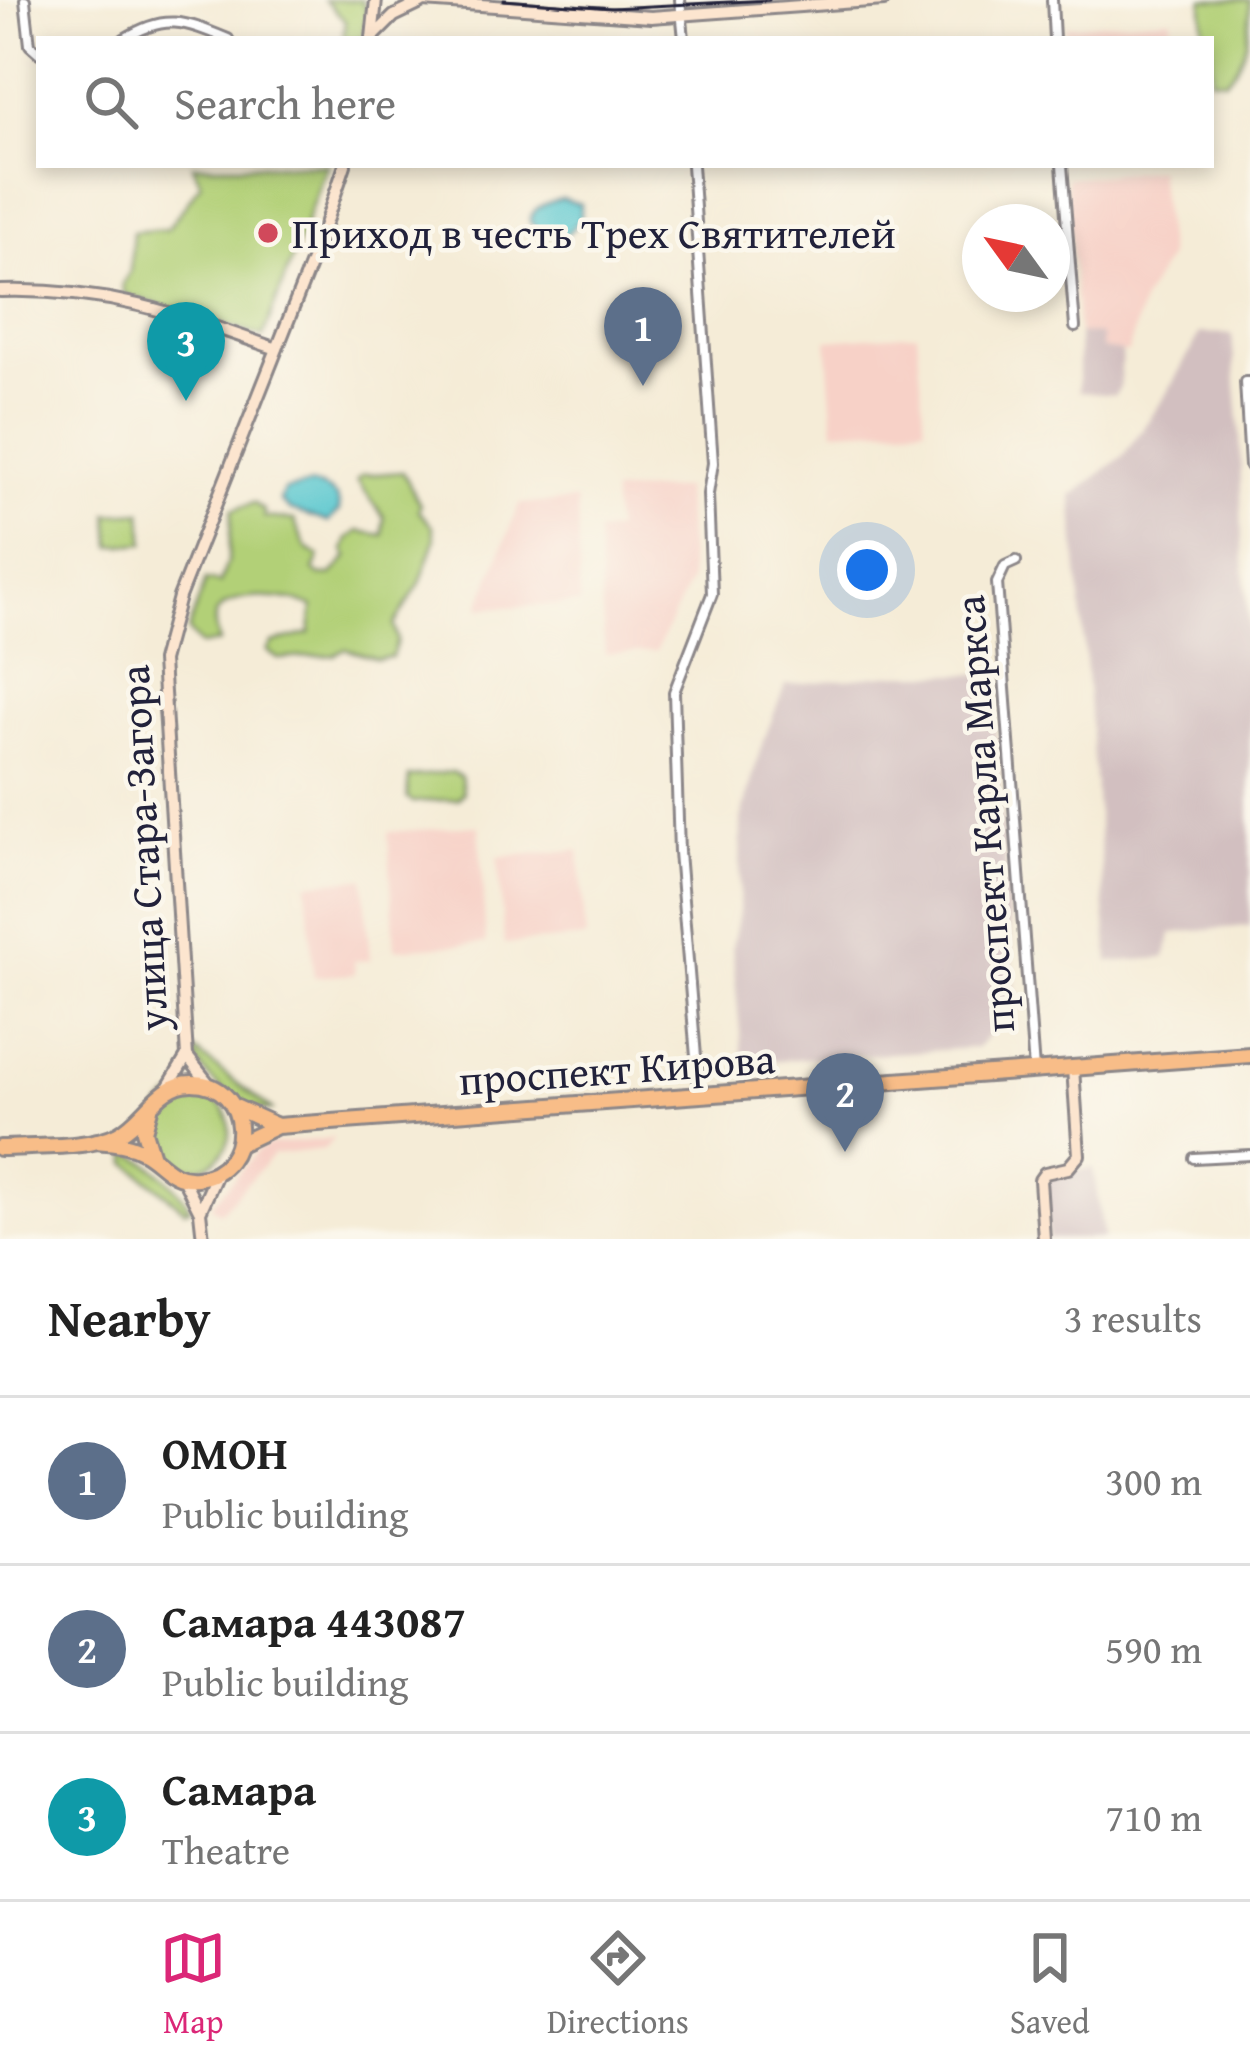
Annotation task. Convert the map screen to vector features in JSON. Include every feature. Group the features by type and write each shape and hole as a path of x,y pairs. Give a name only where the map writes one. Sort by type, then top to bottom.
{"main road":[{"path":"372,36 376,0"},
{"path":"374,36 415,1 631,16 884,0"},
{"name":"улица Стара-Загора","path":"187,1056 161,661 178,597 344,168"},
{"path":"0,292 108,296 166,310 277,349"},
{"name":"проспект Кирова","path":"277,1126 1250,1055"},
{"path":"97,1141 121,1132 152,1105 187,1056 235,1107 277,1126"},
{"name":"проспект Карла Маркса","path":"1044,1239 1040,1180 1045,1173 1068,1168 1079,1155 1073,1068"},
{"path":"166,1091 186,1083 212,1087"},
{"path":"152,1105 145,1131 153,1158"},
{"path":"235,1107 239,1144"},
{"path":"200,1212 218,1171 239,1144 277,1126"},
{"path":"0,1148 97,1141 139,1149 183,1178 218,1171"},
{"path":"183,1178 200,1212 203,1239"}],"street":[{"path":"25,0 30,45 36,50"},
{"path":"680,0 684,36"},
{"path":"1052,0 1054,36"},
{"path":"129,36 165,20 218,36"},
{"path":"692,168 713,463 708,494 712,578 708,609 677,679 674,714 680,864 699,1095"},
{"path":"1062,168 1075,327"},
{"path":"1248,382 1250,466"},
{"name":"проспект Карла Маркса","path":"1016,561 998,574 998,584 1034,1072"},
{"path":"1193,1158 1250,1155"}],"shaded area":[{"path":"1171,18 1172,36 1067,36 1066,26"},
{"path":"1158,169 1168,257 1142,302 1128,353 1101,349 1100,335 1078,333 1066,178"},
{"path":"917,333 925,426 834,430 827,340"},
{"path":"1078,333 1101,335 1102,349 1122,352 1120,387 1115,395 1078,392"},
{"path":"1200,333 1232,334 1250,639 1250,926 1172,933 1165,958 1109,962 1072,496 1124,455 1166,395"},
{"path":"684,488 690,581 656,651 605,654 597,533 615,531 612,493"},
{"path":"577,501 580,604 479,608 519,504"},
{"path":"895,674 991,674 1016,1004 977,1048 763,1061 742,1053 732,947 739,912 741,819 760,750 785,685"},
{"path":"479,826 486,943 395,949 388,832"},
{"path":"579,850 586,938 504,944 498,857"},
{"path":"364,878 370,960 354,961 355,974 314,977 307,883"},
{"path":"334,1138 324,1149 273,1155 220,1212 211,1205 268,1145"},
{"path":"1093,1168 1104,1239 1048,1239 1047,1176"}],"green space":[{"path":"324,0 361,0 367,10 363,36 343,36 345,21"},
{"path":"1203,0 1250,0 1243,53 1225,80 1214,78 1214,36 1204,36"},
{"path":"194,168 326,168 263,337 124,294 133,232 167,229 201,184"},
{"path":"403,472 420,505 418,511 433,526 435,540 420,583 394,625 397,641 392,657 377,659 346,649 334,655 278,659 267,651 272,643 310,633 313,607 276,598 246,599 222,607 214,622 219,643 200,645 188,631 206,580 220,583 228,560 232,510 254,503 264,517 294,520 306,548 320,556 314,570 332,575 348,557 344,550 348,539 358,531 383,535 384,517 357,480 362,475"},
{"path":"142,512 145,543 112,546 109,514"},
{"path":"452,772 461,777 463,793 458,799 413,802 407,798 409,777"},
{"path":"191,1048 272,1110 249,1106 224,1091 203,1070"},
{"path":"192,1092 219,1103 230,1130 219,1157 192,1168 165,1157 154,1130 165,1103"},
{"path":"128,1153 163,1175 190,1208 185,1210 128,1163"}],"water":[{"path":"562,199 581,204 580,220 566,235 545,235 530,222 531,217 541,206"},
{"path":"312,485 328,490 338,501 339,511 328,522 290,510 280,501 284,490"}],"tram line":[{"path":"504,0 611,8 769,0"}],"place":[{"name":"Приход в честь Трех Святителей","path":"268,233"},
{"name":"ОМОН","path":"643,386"},
{"name":"Самара","path":"186,401"},
{"name":"Самара 443087","path":"845,1152"}]}
